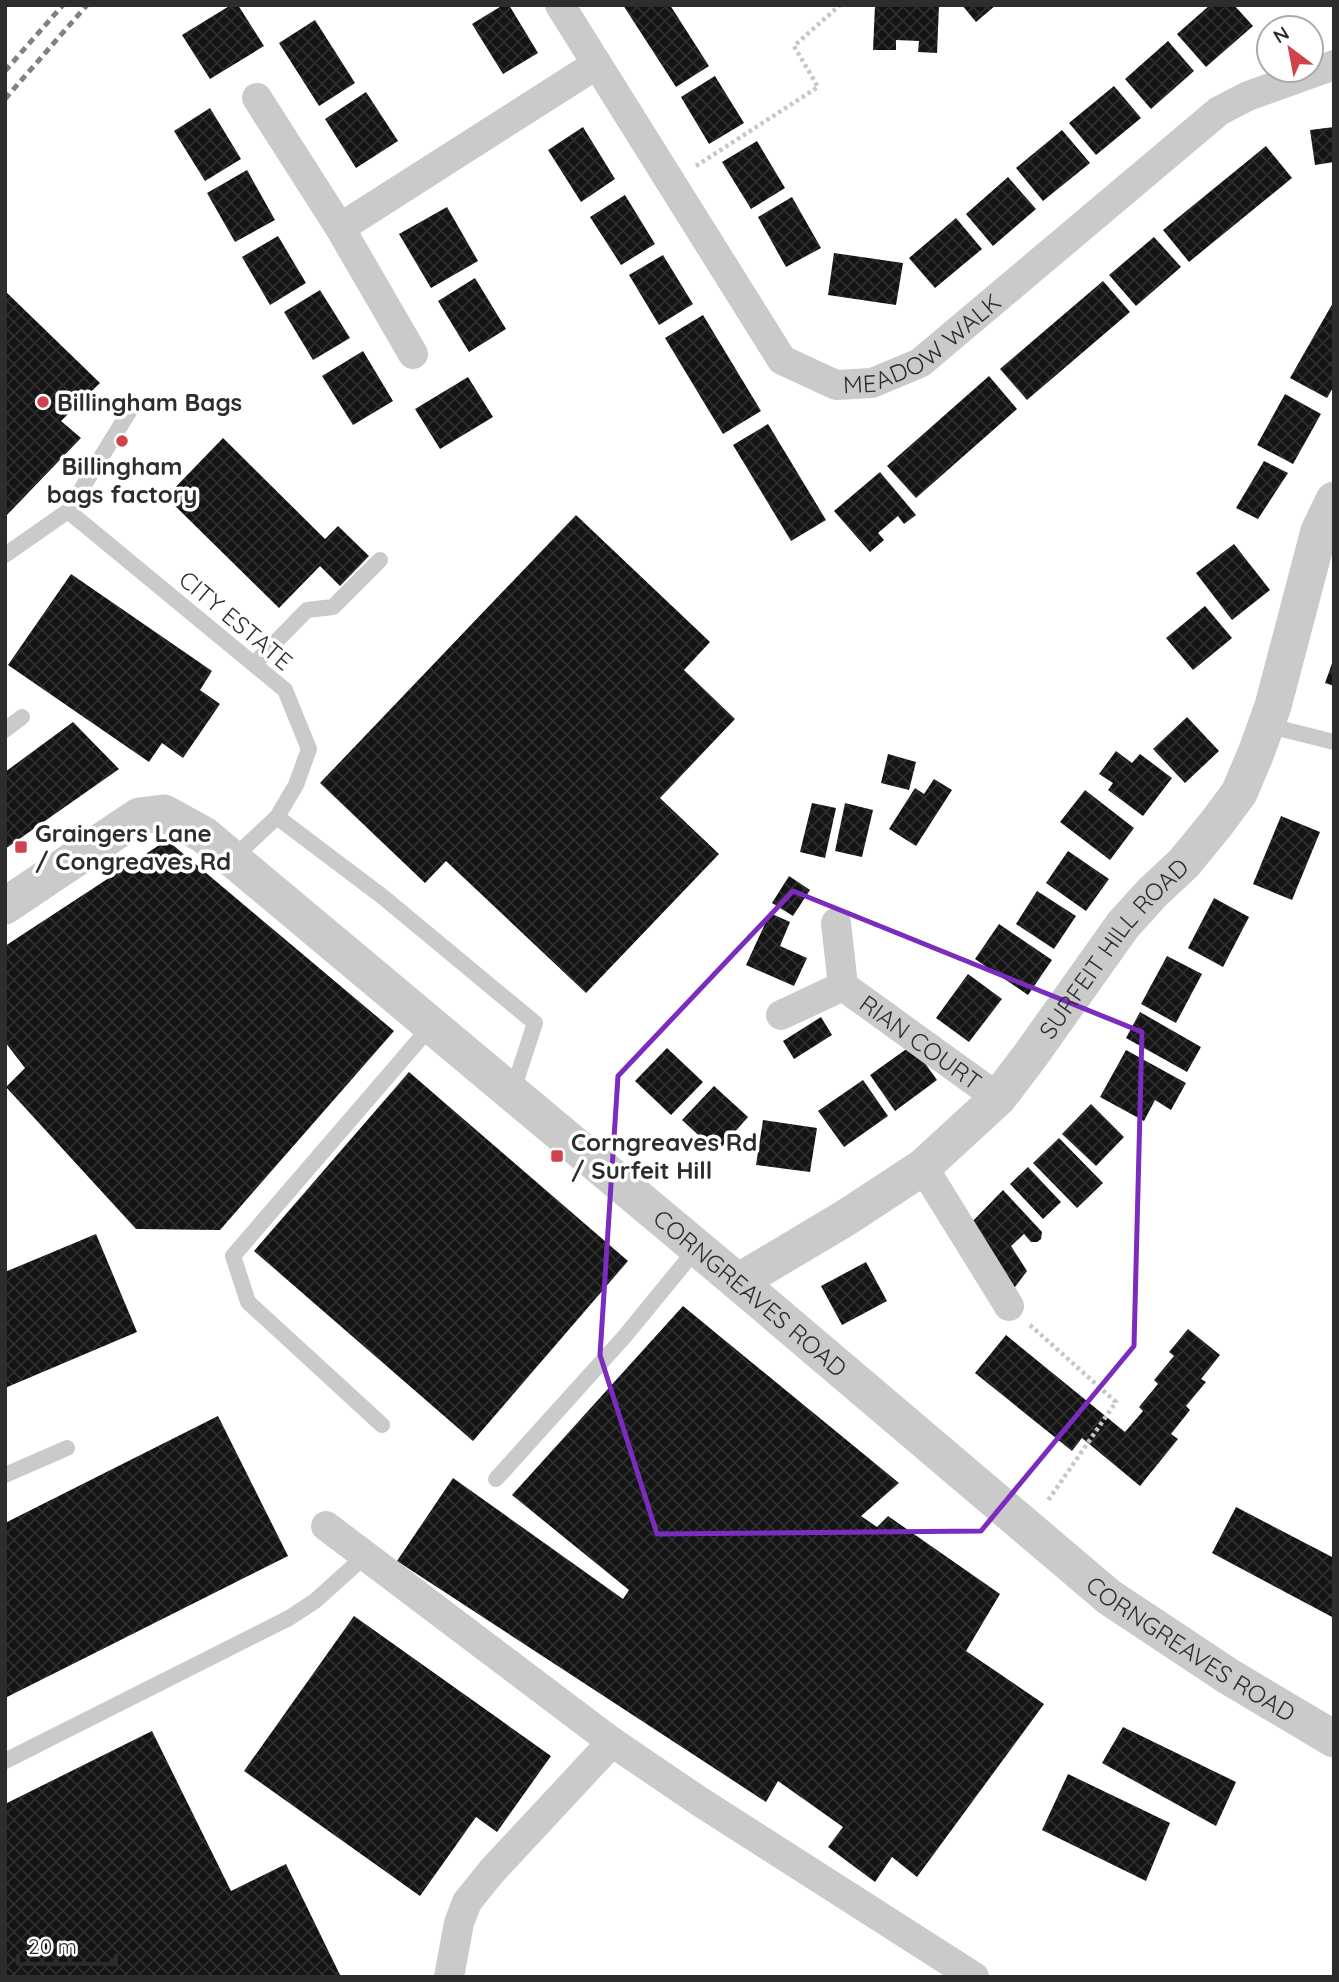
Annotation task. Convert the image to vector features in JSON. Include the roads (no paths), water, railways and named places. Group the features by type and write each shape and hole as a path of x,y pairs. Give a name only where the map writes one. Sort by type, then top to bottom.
{"street":[{"name":"MEADOW WALK","path":"560,5 782,360 836,384 872,383 920,363 1219,111 1248,96 1334,65"},
{"path":"340,228 597,64"},
{"path":"257,98 340,228 413,354"},
{"name":"SURFEIT HILL ROAD","path":"738,1282 848,1217 923,1167 998,1098 1123,925 1184,863 1239,793 1273,706 1329,522"},
{"name":"CORNGREAVES ROAD","path":"5,906 139,816 164,813 204,835 1109,1597 1228,1676 1334,1739"},
{"name":"RIAN COURT","path":"836,923 843,986 998,1098"},
{"name":"RIAN COURT","path":"780,1015 843,986"},
{"path":"923,1167 1009,1306"},
{"path":"326,1526 612,1742 699,1801 974,1977"},
{"path":"449,1977 459,1923 467,1902 491,1872 612,1742"}],"lane":[{"path":"5,555 68,511 132,407"},
{"name":"CITY ESTATE","path":"68,511 285,690 309,748 296,785 277,817 233,858"},
{"path":"254,664 307,610 333,607 380,560"},
{"path":"5,730 22,717"},
{"path":"1266,724 1334,742"},
{"path":"277,817 383,897 535,1023 512,1093"},
{"path":"382,1425 248,1302 233,1256 431,1026"},
{"path":"496,1479 625,1336 697,1248"},
{"path":"5,1475 67,1448"},
{"path":"5,1761 289,1618 315,1601 365,1556"}],"railway":[{"path":"5,71 63,5"},
{"path":"5,99 87,5"}],"place":[{"name":"Billingham Bags","path":"43,402"},
{"name":"Billingham bags factory","path":"122,441"},
{"name":"Graingers Lane / Congreaves Rd","path":"21,847"},
{"name":"Corngreaves Rd / Surfeit Hill","path":"557,1156"}]}
